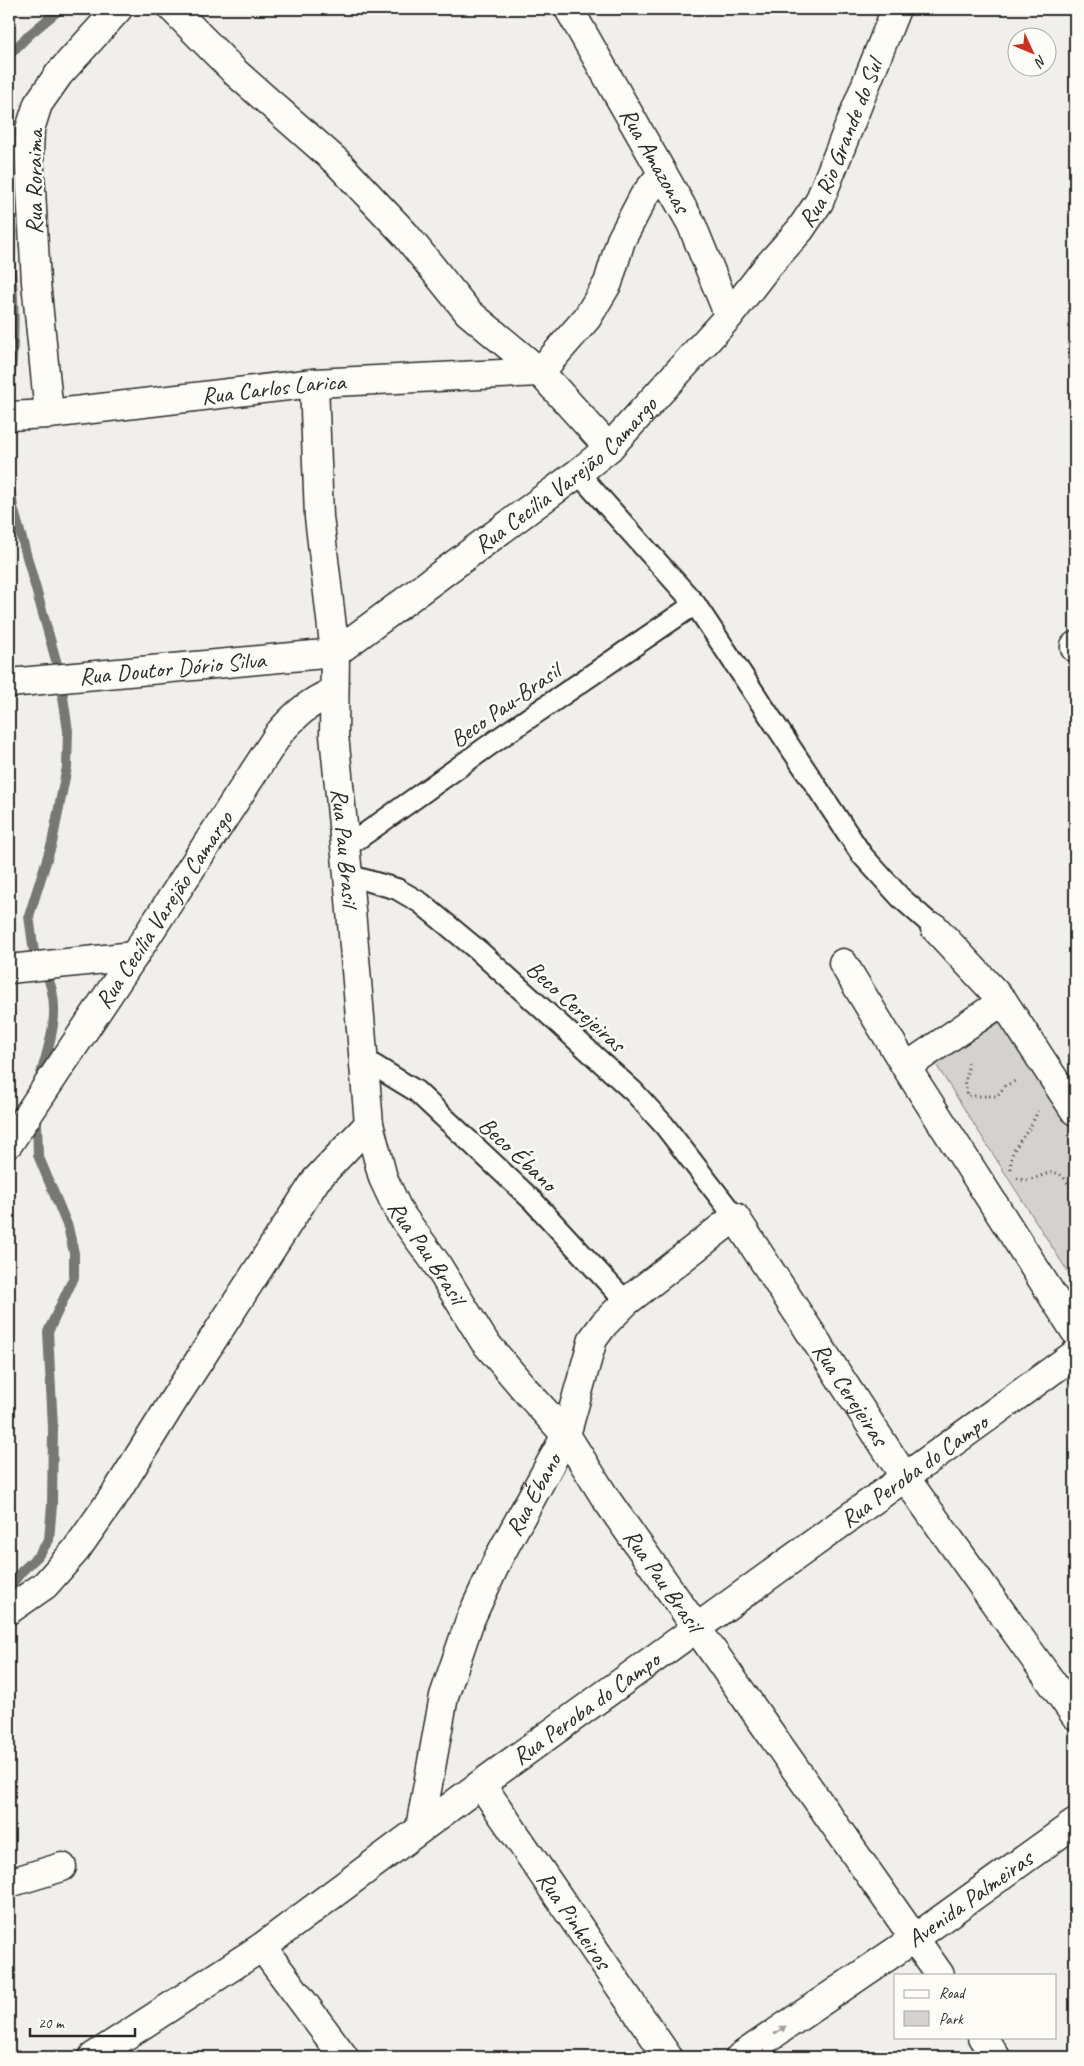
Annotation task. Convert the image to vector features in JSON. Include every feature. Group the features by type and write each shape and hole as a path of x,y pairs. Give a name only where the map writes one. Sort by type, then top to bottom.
{"street":[{"name":"Rua Roraima","path":"49,414 36,282 28,153 30,129 38,104 59,74 118,9"},
{"path":"174,9 236,73 337,162 404,233 468,312 540,372 609,448"},
{"name":"Rua Amazonas","path":"569,9 691,223 729,316"},
{"name":"Rua Rio Grande do Sul","path":"767,267 800,230 820,202 896,9"},
{"path":"540,372 587,318 608,283 621,240 639,205 662,174"},
{"name":"Rua Cecília Varejão Camargo","path":"335,653 609,448 729,316 767,267"},
{"name":"Rua Carlos Larica","path":"9,416 49,414 314,382 540,372"},
{"name":"Rua Pau Brasil","path":"314,382 319,517 335,653 333,692 334,735 348,875 368,1124 383,1178 398,1212 436,1263 484,1341 566,1435 606,1499 939,1974"},
{"name":"Rua Doutor Dório Silva","path":"9,683 335,653"},
{"name":"Rua Cecília Varejão Camargo","path":"9,1143 280,732 296,714 313,701 333,692"},
{"path":"934,928 1003,1001 1075,1111"},
{"path":"9,969 134,956"},
{"path":"844,963 906,1067 1075,1331"},
{"path":"906,1067 1003,1001"},
{"path":"9,1610 45,1586 76,1550 116,1493 173,1401 316,1180 368,1124"},
{"name":"Rua Ébano","path":"420,1828 444,1696 470,1620 499,1558 566,1435 593,1339 604,1324 626,1302 736,1217"},
{"name":"Rua Cerejeiras","path":"736,1217 904,1476 1075,1715"},
{"name":"Rua Peroba do Campo","path":"93,2057 262,1947 480,1784 1075,1354"},
{"name":"Rua Pinheiros","path":"480,1784 668,2057"},
{"name":"Avenida Palmeiras","path":"740,2057 915,1938 1075,1823"},
{"path":"9,1883 62,1867"},
{"path":"262,1947 344,2057"},
{"path":"983,2038 996,2057"}],"lane":[{"path":"578,473 695,604 862,855 900,897 934,928"},
{"name":"Beco Pau-Brasil","path":"345,848 498,739 695,604"},
{"name":"Beco Cerejeiras","path":"348,875 397,889 421,903 480,952 634,1092 664,1125 736,1217"},
{"name":"Beco Ébano","path":"362,1058 416,1091 533,1201 626,1302"}],"path":[{"path":"956,1032 970,1053 965,1083 968,1096 997,1096 1005,1086 1020,1079"},
{"path":"1039,1109 1030,1128 1016,1145 1010,1158 1011,1170 1018,1180 1028,1181 1052,1172 1061,1175 1075,1192"}],"green space":[{"path":"1005,1019 1075,1130 1075,1283 935,1063"}],"waterway":[{"path":"9,55 60,9"},
{"path":"9,255 14,321 9,386"},
{"path":"9,481 13,507 57,664"},
{"path":"34,952 29,916 52,843 67,767 68,731 62,690"},
{"path":"39,1081 50,1040 54,1012 51,985 45,972"},
{"path":"9,1588 21,1572 38,1556 49,1540 52,1505 53,1427 48,1332 74,1277 74,1253 68,1227 38,1155 37,1121"}]}
